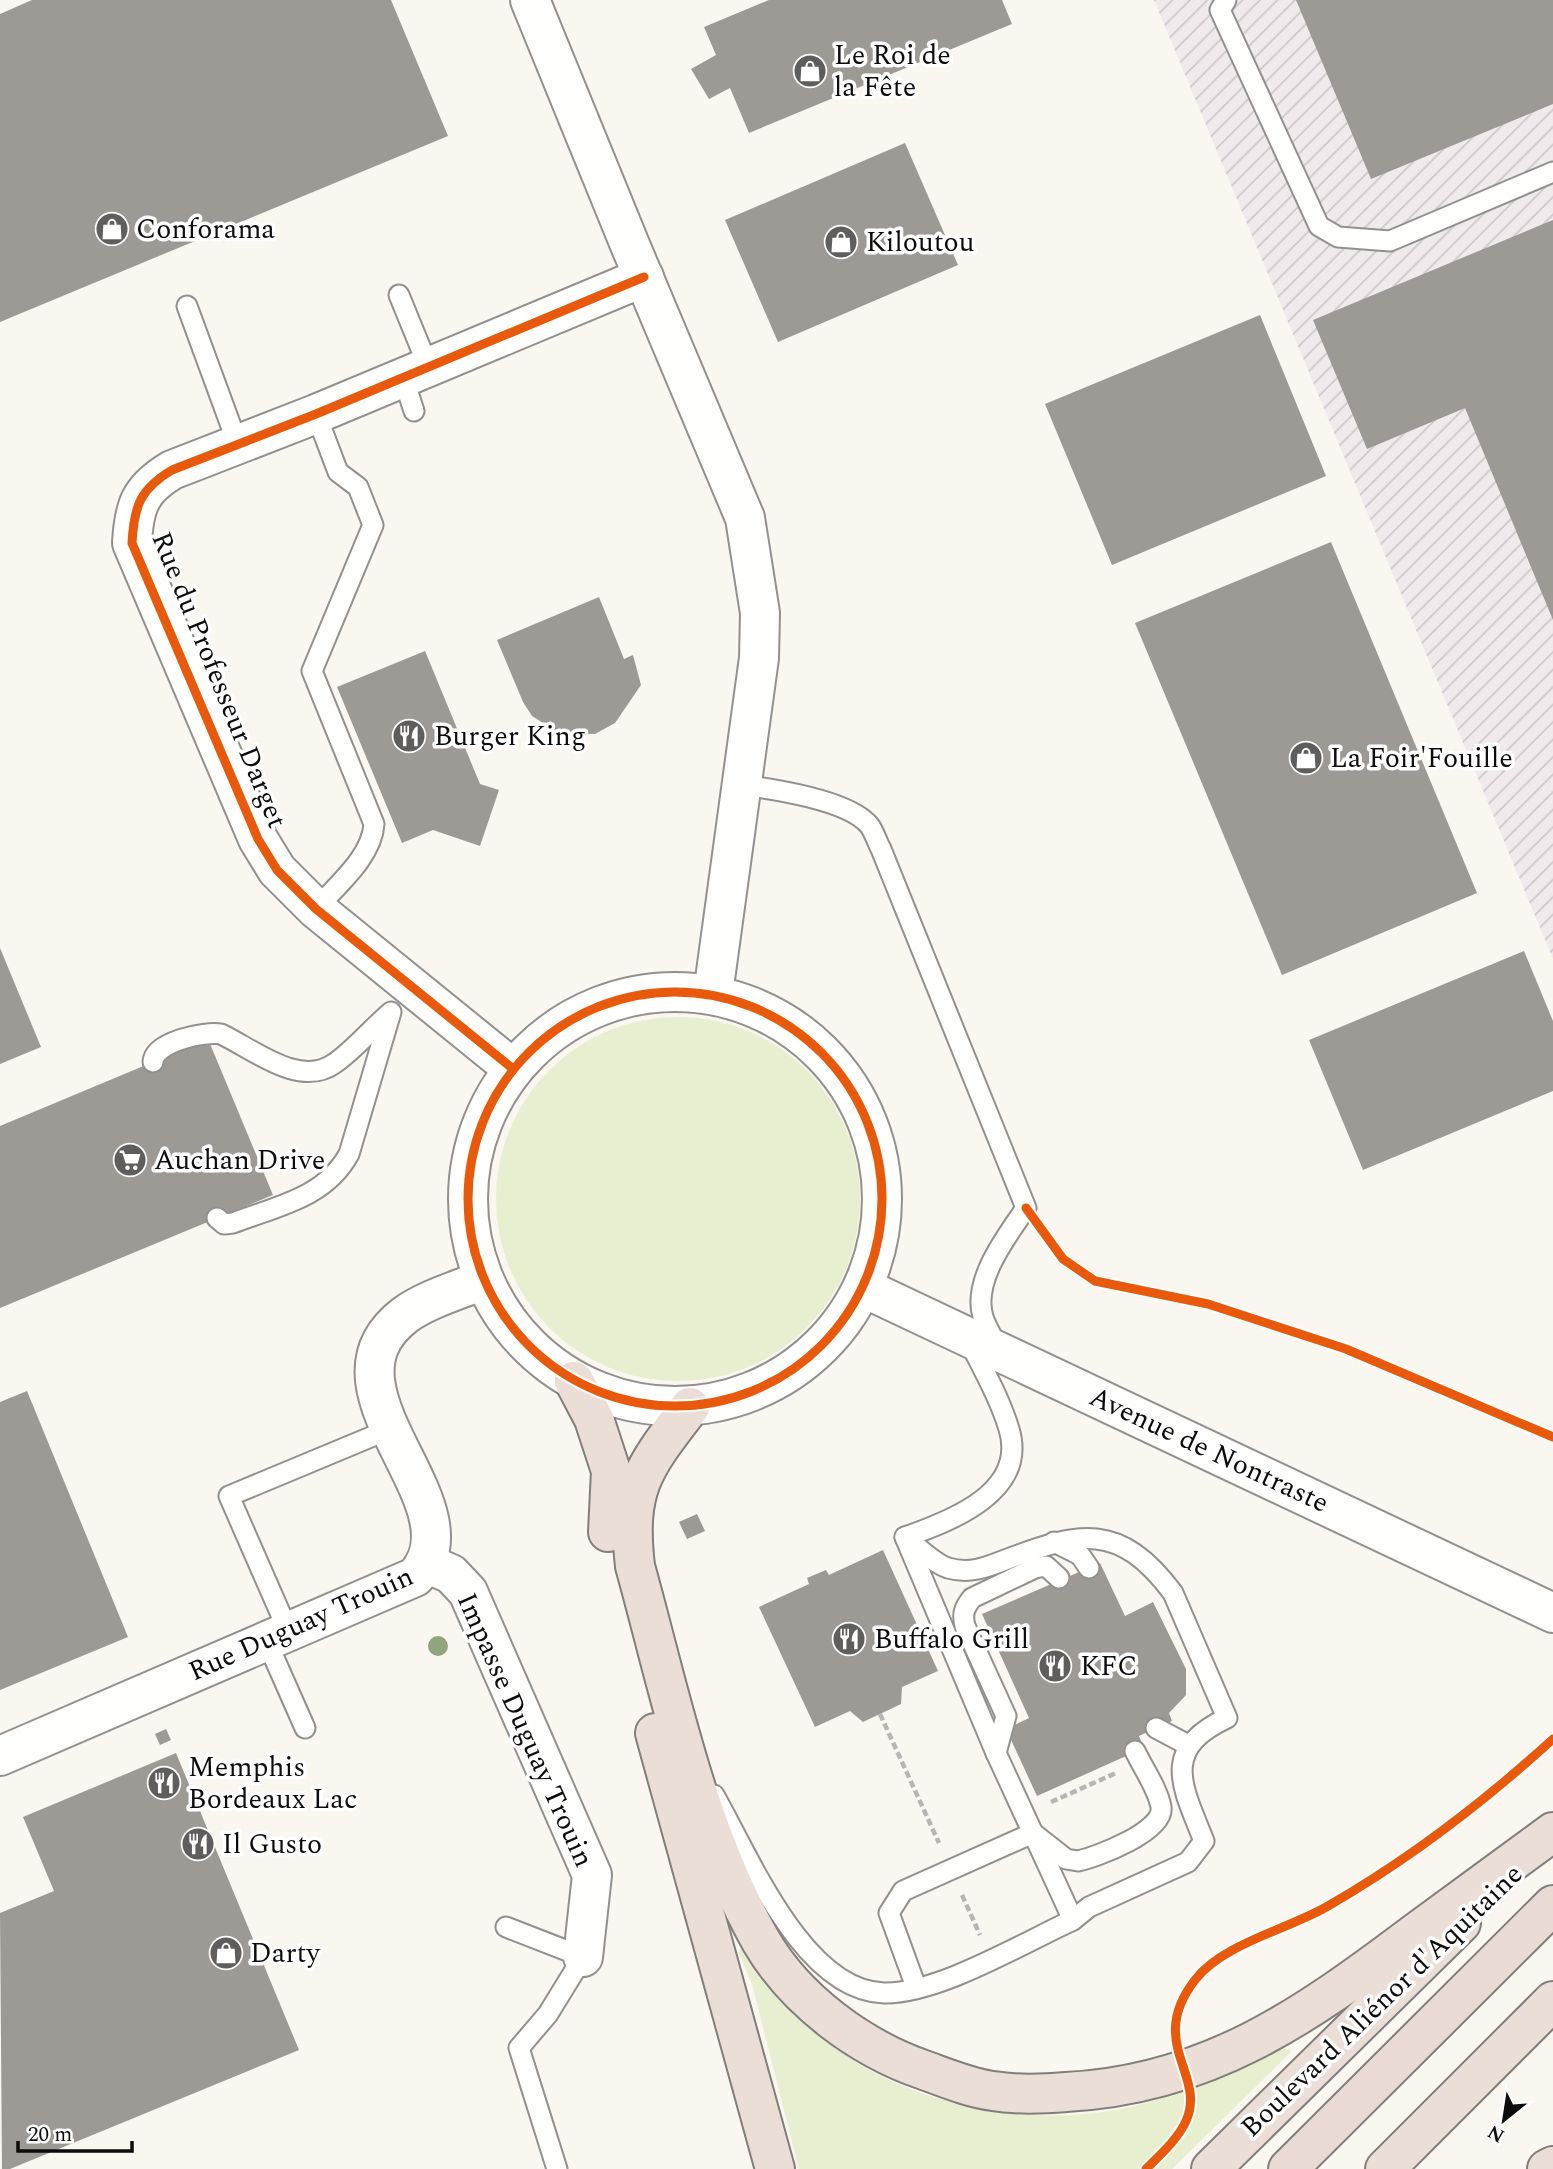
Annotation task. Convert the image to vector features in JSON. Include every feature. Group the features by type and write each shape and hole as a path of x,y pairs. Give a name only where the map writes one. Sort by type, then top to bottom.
{"highway":[{"path":"574,1381 594,1419 606,1451 611,1471 608,1515 611,1564 775,2169"},
{"path":"690,1407 653,1455 639,1481 632,1510 635,1566 684,1742 723,1867 763,1945 815,2008 860,2040 904,2063 992,2091 1037,2094 1089,2091 1147,2083 1230,2054 1323,2002 1553,1833"},
{"name":"Boulevard Aliénor d'Aquitaine","path":"1210,2169 1553,1833"},
{"path":"1288,2169 1553,1905"},
{"path":"1385,2169 1553,2001"}],"street":[{"path":"530,0 745,518 760,613 759,636 742,785 713,993"},
{"name":"Rue du Professeur Darget","path":"512,1068 401,999 277,870 258,839 132,542 133,520 140,499 151,483 172,470 316,414 415,385 644,277"},
{"path":"654,991 713,993 771,1013 812,1043 822,1051 860,1102 881,1163 883,1227 864,1289 834,1334 793,1371 744,1396 690,1407 630,1402 574,1381 520,1338 483,1280 468,1226 468,1170 483,1115 512,1068 552,1030 601,1003 654,991"},
{"name":"Rue Duguay Trouin","path":"0,1756 405,1584 428,1564 433,1531 429,1515 390,1429 374,1384 379,1354 389,1332 406,1314 483,1280"},
{"name":"Avenue de Nontraste","path":"864,1289 1553,1612"},
{"name":"Impasse Duguay Trouin","path":"428,1564 451,1574 468,1592 592,1875 583,1957"}],"lane":[{"path":"1226,0 1220,10 1319,226 1338,237 1390,241 1553,172"},
{"path":"399,295 415,385"},
{"path":"187,306 239,445"},
{"path":"316,414 338,472 358,487 373,525 312,671 374,824 373,838 363,855 316,909"},
{"path":"742,785 781,791 850,811 868,824 881,849 1026,1208 999,1249 982,1296 984,1345 1010,1431 1012,1453 1004,1476 991,1493 971,1510 905,1536"},
{"path":"153,1062 154,1055 160,1049 208,1032 221,1034 293,1071 307,1072 338,1062 363,1034 401,999"},
{"path":"217,1218 224,1224 233,1223 320,1189 339,1172 349,1154 401,999"},
{"path":"305,1728 278,1638 229,1496 390,1429"},
{"path":"684,1742 777,1907 808,1952 839,1980 864,1990 886,1993 949,1978 1073,1920 1089,1907 1188,1862 1204,1841 1184,1790 1182,1770 1188,1745 1205,1729 1227,1718 1173,1593 1160,1577 1147,1563 1115,1543 1086,1536 1054,1542 975,1571 946,1568 905,1536"},
{"path":"905,1536 996,1753 1073,1920"},
{"path":"1054,1542 1080,1555 1089,1568"},
{"path":"996,1753 1006,1716 965,1626 963,1617 966,1606 972,1598 1035,1568 1046,1566 1059,1578"},
{"path":"1156,1728 1188,1745"},
{"path":"1032,1833 1066,1859 1077,1861 1151,1829 1160,1817 1161,1807 1135,1751"},
{"path":"916,1987 889,1913 903,1891 1032,1833"},
{"path":"506,1927 583,1957 548,2014 519,2048 557,2169"}],"path":[{"path":"880,1714 990,1958"}],"shaded area":[{"path":"1154,0 1553,0 1553,959"}],"green space":[{"path":"678,1017 713,1021 747,1031 779,1048 806,1071 829,1098 846,1130 856,1164 860,1199 856,1234 846,1268 829,1300 806,1327 779,1350 747,1367 713,1377 678,1381 643,1377 609,1367 577,1350 550,1327 527,1300 510,1268 500,1234 496,1199 500,1164 510,1130 527,1098 550,1071 577,1048 609,1031 643,1021"},
{"path":"744,1943 799,2014 836,2049 869,2070 906,2087 945,2101 985,2110 1065,2115 1125,2108 1191,2088 1273,2050 1289,2049 1291,2052 1172,2169 799,2169 752,1984 738,1952"}],"building":[{"name":"Conforama","path":"32,0 391,0 448,136 0,322 0,14"},
{"name":"Le Roi de la Fête","path":"769,0 1002,0 1012,24 749,133 730,88 709,99 691,69 716,55 704,27"},
{"path":"1296,0 1553,0 1553,104 1371,179"},
{"name":"Kiloutou","path":"905,143 958,265 778,342 725,220"},
{"path":"1553,220 1553,620 1465,408 1367,449 1313,320"},
{"path":"1260,315 1326,476 1112,565 1045,404"},
{"name":"La Foir'Fouille","path":"1331,542 1477,893 1282,975 1135,623"},
{"path":"599,597 624,659 633,655 641,685 615,723 595,734 559,733 532,716 523,702 497,640"},
{"name":"Burger King","path":"425,651 480,784 499,790 480,846 433,830 402,843 337,687"},
{"path":"0,948 41,1047 0,1064"},
{"path":"1524,951 1553,1021 1553,1091 1363,1170 1309,1040"},
{"name":"Auchan Drive","path":"208,1039 273,1195 0,1308 0,1126"},
{"path":"27,1391 128,1637 0,1690 0,1402"},
{"path":"697,1514 705,1531 687,1539 679,1522"},
{"name":"Buffalo Grill","path":"883,1550 938,1671 902,1687 901,1704 863,1722 850,1711 815,1727 759,1607 809,1584 807,1578 826,1570 829,1575"},
{"name":"KFC","path":"1100,1563 1125,1616 1153,1602 1186,1669 1186,1695 1169,1713 1172,1721 1139,1736 1144,1748 1037,1796 1006,1729 1029,1718 982,1614"},
{"path":"166,1729 171,1740 160,1745 155,1734"},
{"path":"176,1753 299,2050 10,2169 2,2169 0,1913 54,1891 23,1817"}],"cycle path":[{"path":"512,1068 316,909 277,870 258,839 132,543 135,519 146,492 172,470 316,414 644,277"},
{"path":"675,992 715,996 754,1007 790,1027 822,1052 847,1084 867,1120 878,1159 882,1199 878,1239 867,1278 847,1314 822,1346 790,1371 754,1391 715,1402 675,1406 635,1402 596,1391 560,1371 528,1346 503,1314 483,1278 472,1239 468,1199 472,1159 483,1120 503,1084 528,1052 560,1027 596,1007 635,996 675,992"},
{"path":"1026,1208 1063,1259 1095,1281 1208,1304 1346,1349 1553,1437"},
{"path":"1146,2169 1174,2140 1186,2121 1190,2104 1189,2088 1176,2040 1176,2022 1181,2002 1207,1967 1239,1947 1328,1906 1387,1869 1473,1807 1553,1739"}],"place":[{"name":"Le Roi de la Fête","path":"810,71"},
{"name":"Conforama","path":"112,229"},
{"name":"Kiloutou","path":"841,242"},
{"name":"Burger King","path":"409,736"},
{"name":"La Foir'Fouille","path":"1306,758"},
{"name":"Auchan Drive","path":"130,1160"},
{"name":"Buffalo Grill","path":"849,1639"},
{"name":"KFC","path":"1055,1666"},
{"name":"Memphis Bordeaux Lac","path":"164,1783"},
{"name":"Il Gusto","path":"198,1844"},
{"name":"Darty","path":"226,1953"}]}
